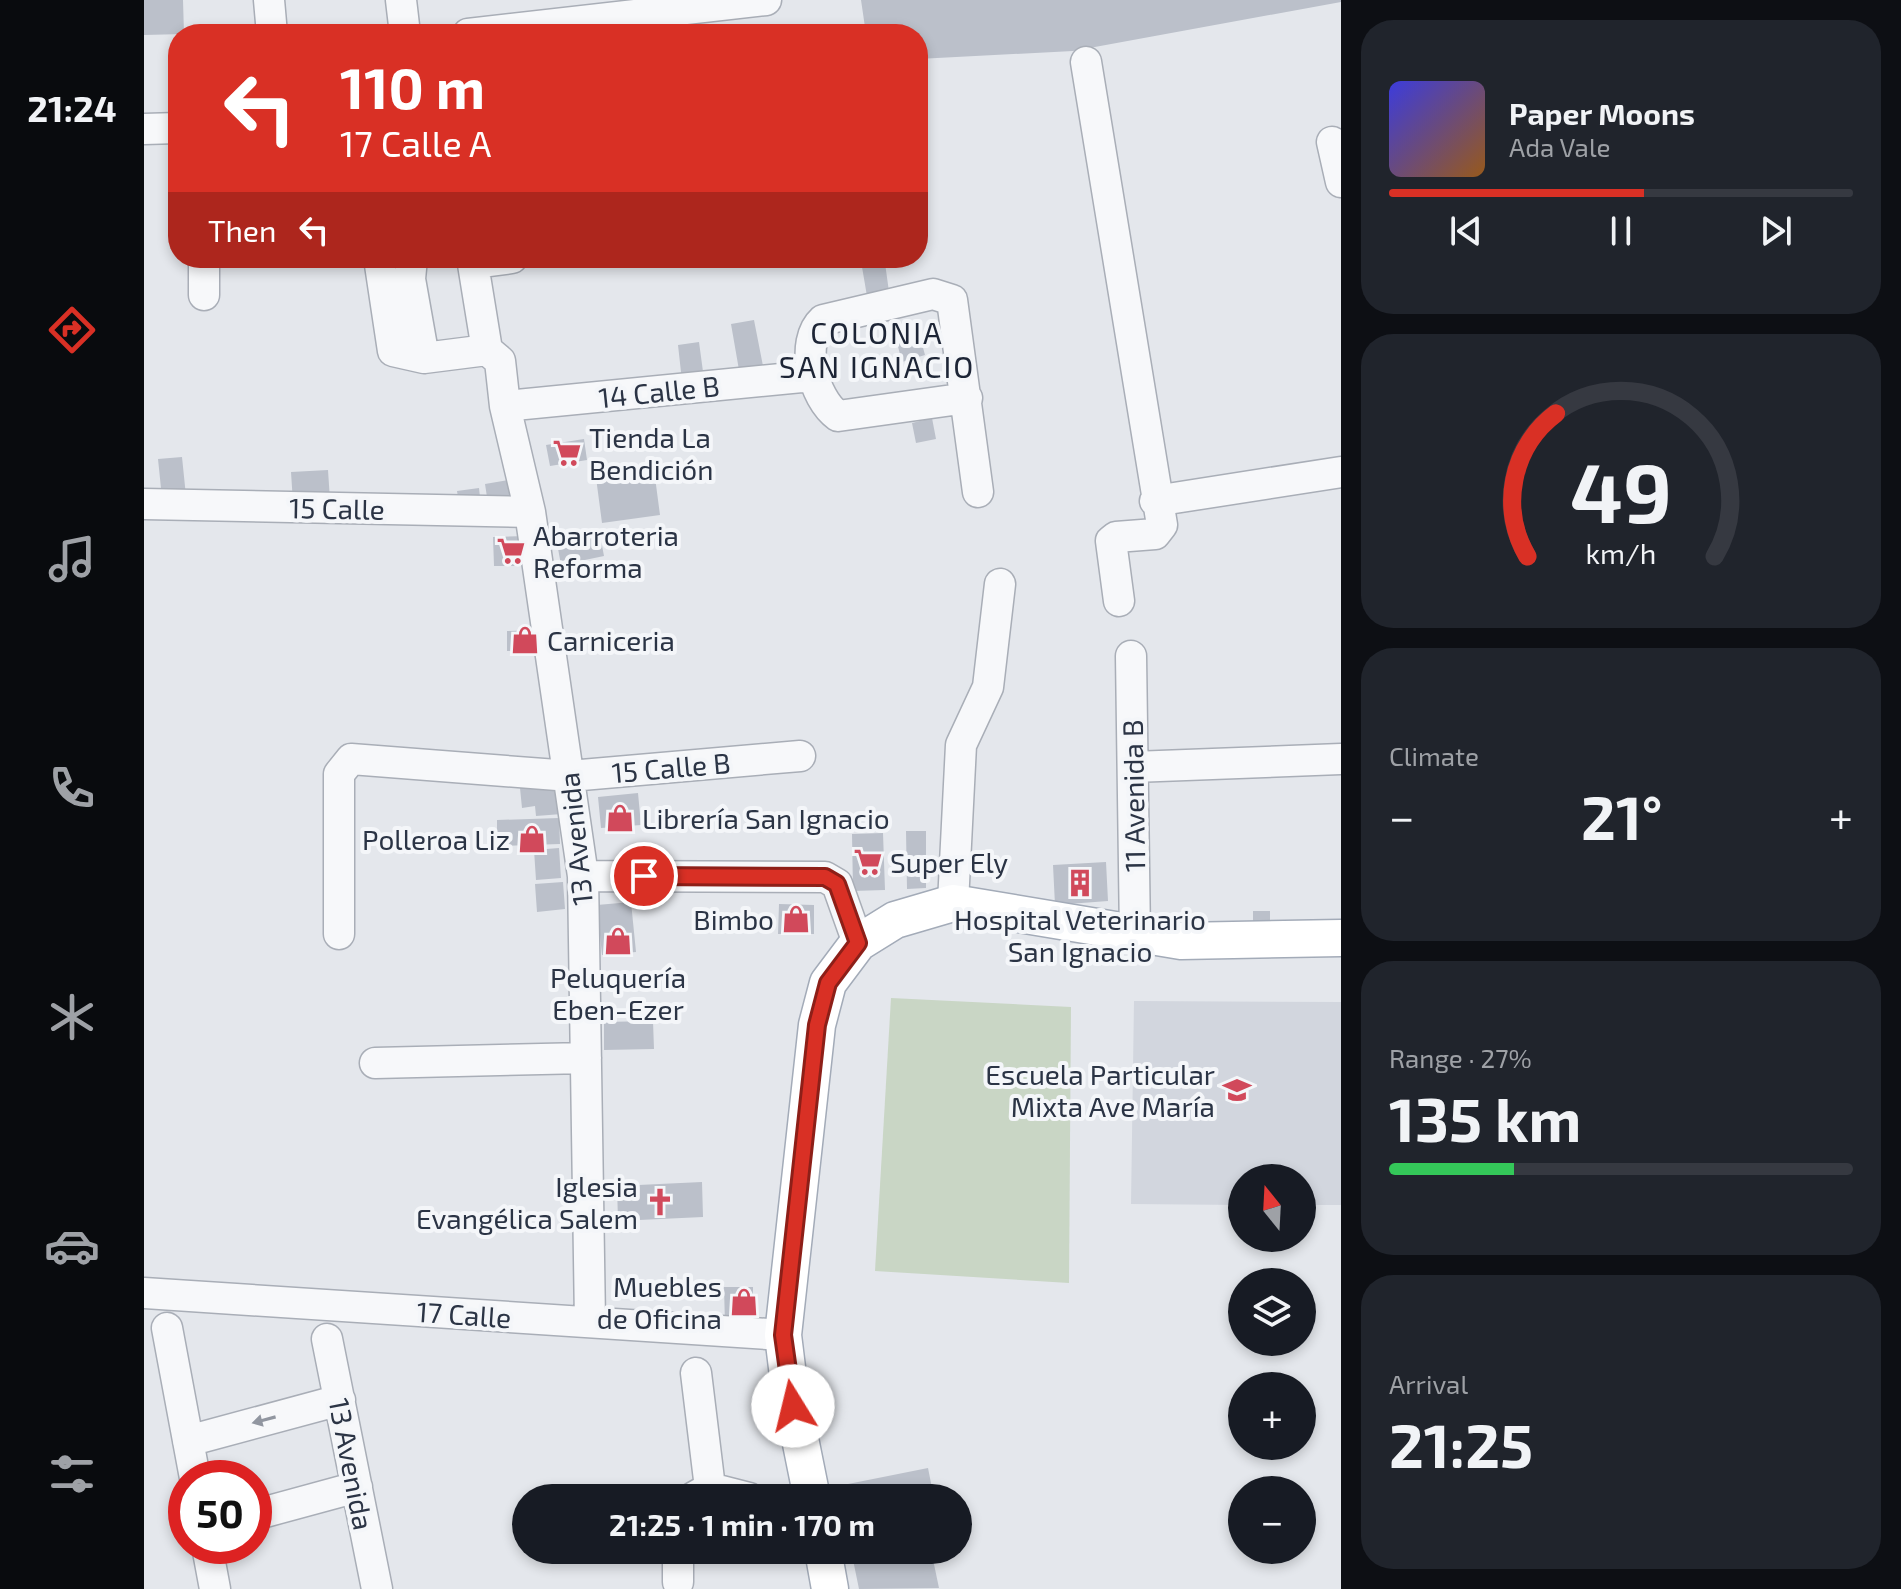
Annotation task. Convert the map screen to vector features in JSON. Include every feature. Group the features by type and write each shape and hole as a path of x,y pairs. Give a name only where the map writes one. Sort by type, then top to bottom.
{"main road":[{"path":"809,1484 789,1384 783,1335 817,1025 828,983 858,943 895,920 953,903 1135,936 1181,941 1341,938"},
{"path":"826,1564 830,1589"}],"street":[{"path":"269,0 271,24"},
{"path":"401,0 404,24"},
{"path":"556,24 766,0"},
{"path":"1086,62 1160,531 1116,537 1111,541 1119,601"},
{"path":"144,129 168,128"},
{"path":"1332,142 1341,182"},
{"path":"204,268 204,295"},
{"path":"380,268 389,343 412,357 493,356"},
{"path":"411,268 412,357"},
{"name":"13 Avenida","path":"475,268 530,512 583,876 590,1322"},
{"path":"967,398 838,416 831,411 812,376 812,334 823,320 933,294 952,300 967,398 978,492"},
{"name":"14 Calle B","path":"505,406 812,376"},
{"path":"1155,501 1341,472"},
{"name":"15 Calle","path":"144,504 530,512"},
{"path":"953,903 961,745 988,687 1000,584"},
{"name":"11 Avenida B","path":"1131,656 1135,936"},
{"name":"15 Calle B","path":"339,934 339,774 351,759 570,776 800,756"},
{"path":"1133,767 1341,759"},
{"path":"583,876 825,877 837,884 858,943"},
{"path":"375,1063 586,1058"},
{"name":"17 Calle","path":"144,1293 783,1335"},
{"path":"167,1328 192,1460"},
{"name":"13 Avenida","path":"327,1339 376,1589"},
{"path":"696,1373 702,1484"},
{"path":"188,1441 340,1400"},
{"path":"272,1510 357,1487"},
{"path":"210,1564 215,1589"},
{"path":"678,1564 678,1582"}],"shaded area":[{"name":"Escuela Particular Mixta Ave María","path":"1134,1001 1341,1002 1341,1205 1316,1205 1316,1164 1228,1164 1228,1205 1131,1204"}],"green space":[{"path":"891,998 1071,1007 1069,1283 875,1271"}],"building":[{"path":"144,0 183,0 184,24 168,24 168,34 144,35"},
{"path":"861,0 1341,0 1073,51 928,58 928,24 865,24"},
{"path":"862,268 886,268 890,299 868,302"},
{"path":"754,320 763,366 739,370 731,324"},
{"path":"918,329 925,355 902,362 895,335"},
{"path":"699,342 704,379 682,381 678,345"},
{"path":"932,418 936,439 916,443 912,423"},
{"name":"Tienda La Bendición","path":"584,439 587,460 550,466 546,445"},
{"path":"182,457 186,496 162,498 158,459"},
{"path":"653,462 660,515 602,523 595,470"},
{"path":"328,470 330,500 293,503 291,472"},
{"path":"514,479 517,498 489,510 485,484"},
{"path":"479,488 481,507 460,509 457,491"},
{"path":"600,535 604,556 561,565 557,543"},
{"name":"Abarroteria Reforma","path":"528,536 530,566 494,566 493,537"},
{"name":"Carniceria","path":"542,630 543,650 507,651 507,631"},
{"path":"559,783 562,814 536,816 535,806 522,808 520,788"},
{"path":"638,793 641,825 601,828 598,797"},
{"path":"559,818 560,844 497,846 497,820"},
{"path":"906,831 926,831 926,888 907,889"},
{"name":"Super Ely","path":"883,833 885,890 853,891 852,834"},
{"path":"559,848 561,878 536,880 534,850"},
{"name":"Hospital Veterinario San Ignacio","path":"1106,862 1108,901 1055,905 1053,865"},
{"path":"563,882 565,909 537,912 535,884"},
{"path":"631,902 636,952 602,955 597,905"},
{"name":"Bimbo","path":"779,904 814,905 814,934 778,934"},
{"path":"1253,911 1270,911 1270,936 1253,936"},
{"path":"653,1021 654,1049 604,1050 604,1022"},
{"name":"Iglesia Evangélica Salem","path":"702,1182 703,1217 618,1221 617,1186"},
{"path":"724,1287 753,1287 753,1325 725,1325"},
{"path":"928,1468 931,1484 848,1484"},
{"path":"854,1564 934,1564 939,1588 859,1589"}],"place":[{"name":"Tienda La Bendición","path":"567,453"},
{"name":"Abarroteria Reforma","path":"511,551"},
{"name":"Carniceria","path":"525,640"},
{"name":"Librería San Ignacio","path":"620,818"},
{"name":"Polleroa Liz","path":"532,839"},
{"name":"Super Ely","path":"868,862"},
{"name":"Hospital Veterinario San Ignacio","path":"1080,883"},
{"name":"Bimbo","path":"796,919"},
{"name":"Peluquería Eben-Ezer","path":"618,941"},
{"name":"Escuela Particular Mixta Ave María","path":"1237,1090"},
{"name":"Iglesia Evangélica Salem","path":"660,1202"},
{"name":"Muebles de Oficina","path":"744,1302"}],"district":[{"name":"COLONIA SAN IGNACIO","path":"877,349"}],"route":[{"path":"644,876 825,877 837,884 858,943 828,983 817,1025 783,1335 793,1406"}]}
